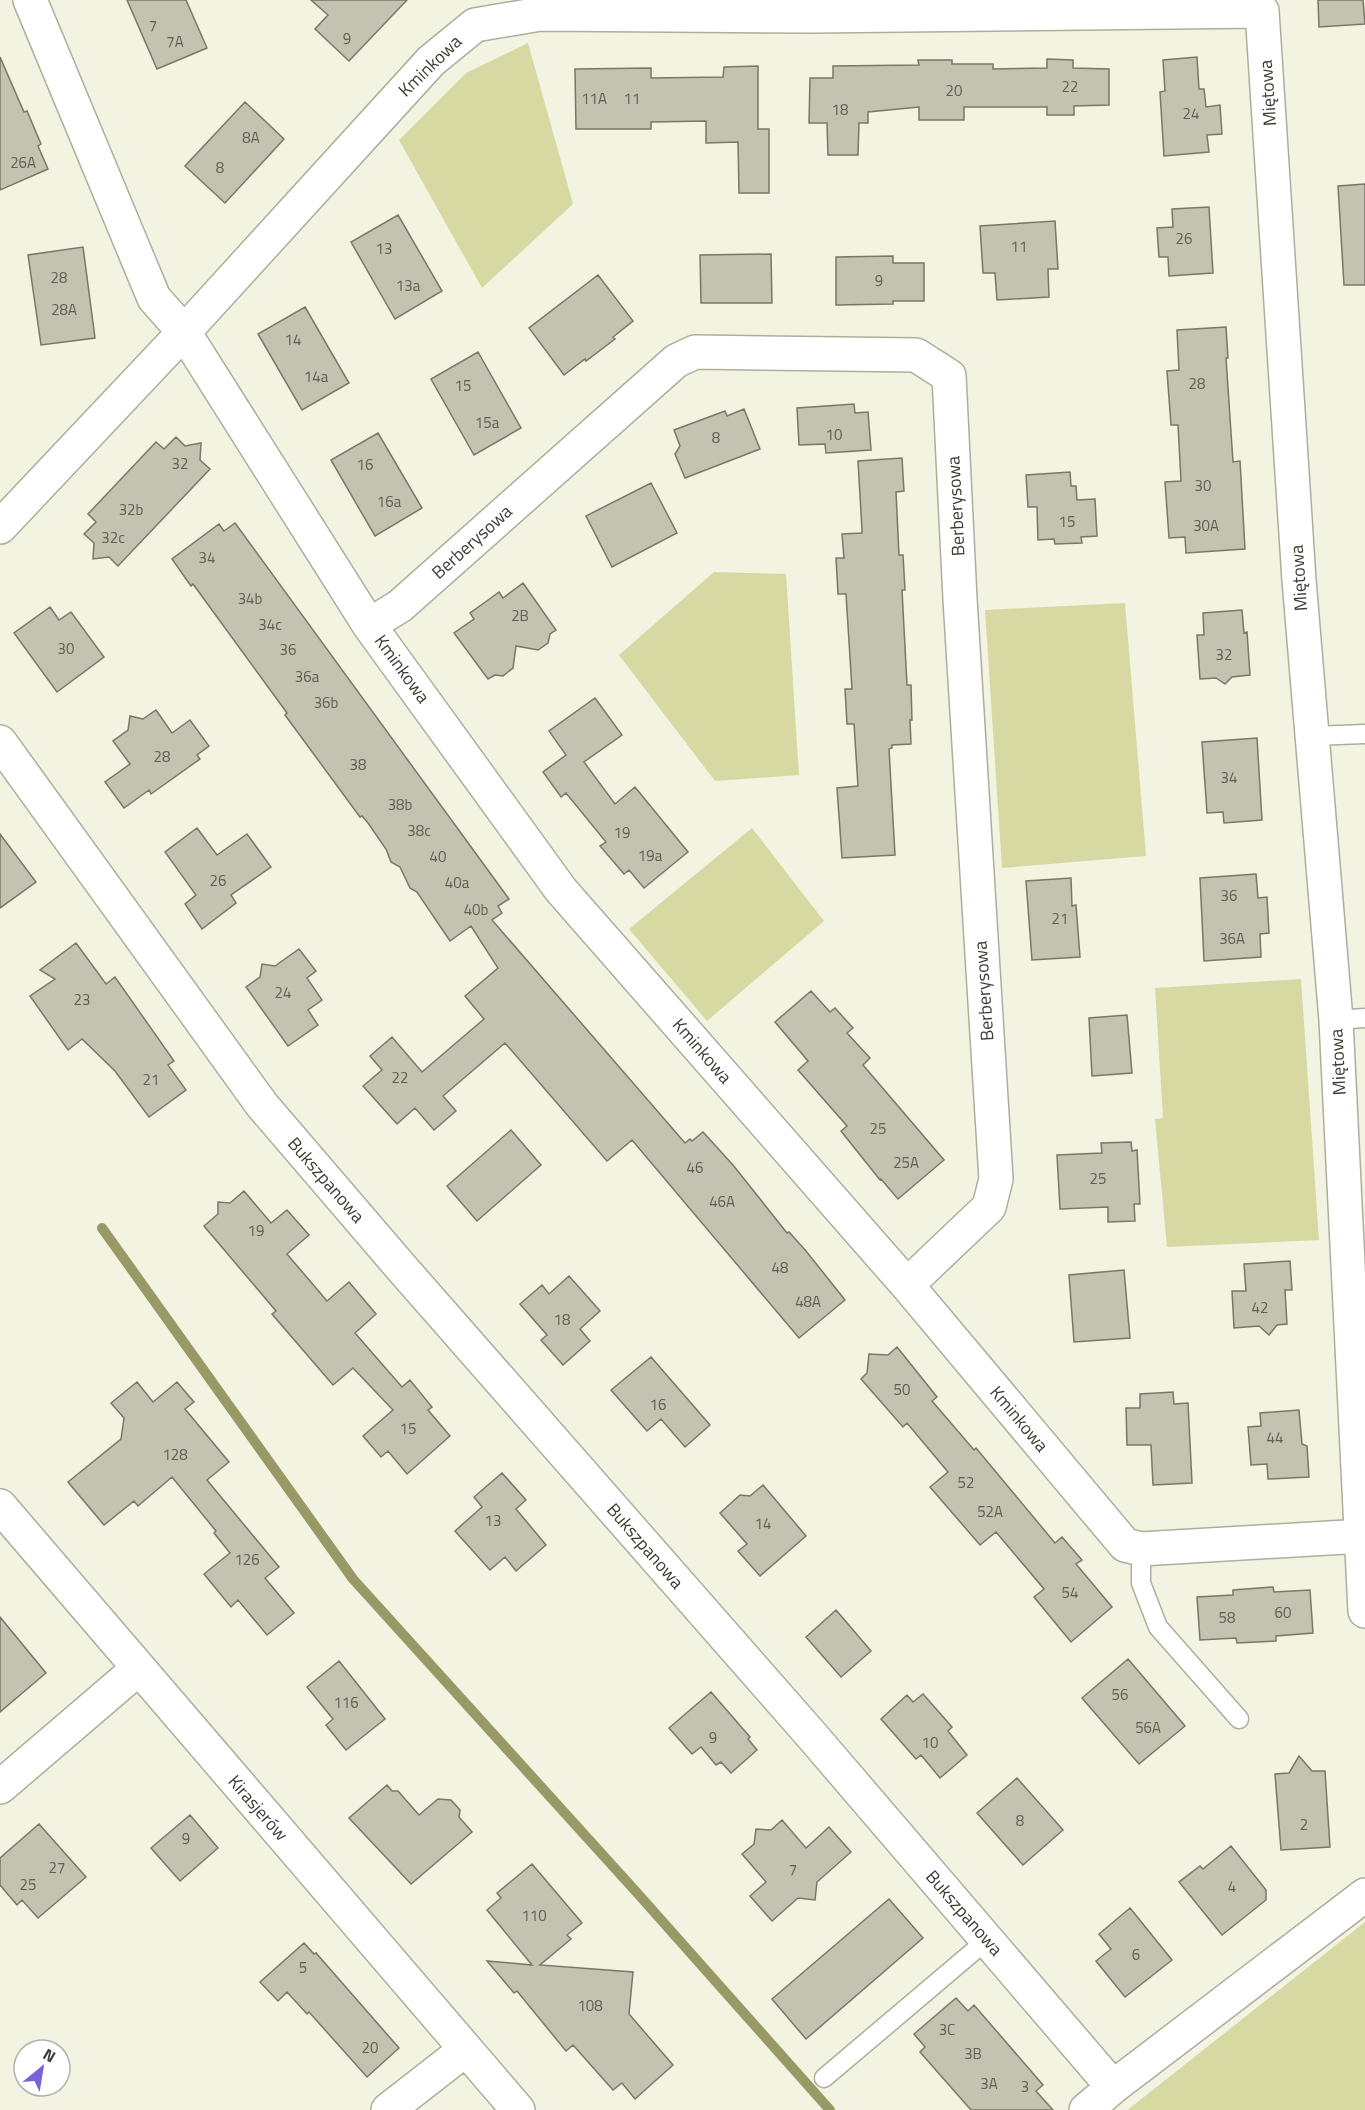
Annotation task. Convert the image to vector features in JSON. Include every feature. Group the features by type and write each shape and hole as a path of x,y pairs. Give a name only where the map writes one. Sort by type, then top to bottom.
{"street":[{"name":"Kminkowa","path":"30,0 154,298 184,332 369,624 561,890 907,1285 1125,1545 1141,1549"},
{"name":"Kminkowa","path":"0,527 184,332 475,12 540,14 812,8"},
{"name":"Miętowa","path":"812,8 1262,11 1299,580 1312,736 1351,1019 1365,1611"},
{"name":"Berberysowa","path":"369,624 400,606 676,361 695,352 916,355 949,376 996,1179 988,1207 907,1285"},
{"name":"Bukszpanowa","path":"0,742 262,1105 814,1738 1113,2087"},
{"name":"Kirasjerów","path":"0,1506 518,2110"},
{"path":"1141,1549 1362,1536"},
{"path":"0,1787 139,1668"},
{"path":"1086,2110 1365,1895"},
{"path":"387,2110 465,2050"}],"lane":[{"path":"1312,736 1365,734"},
{"path":"1141,1549 1141,1583 1158,1627 1239,1719"},
{"path":"824,2078 987,1940"}],"green space":[{"path":"528,43 573,204 482,288 399,140 466,73"},
{"path":"714,572 786,574 799,775 715,781 619,655"},
{"path":"1125,603 1146,856 1002,868 985,610"},
{"path":"752,828 824,921 707,1021 629,929"},
{"path":"1301,979 1319,1240 1167,1247 1155,1119 1163,1118 1155,988"},
{"path":"1365,1922 1365,2110 1128,2110 1130,2108"}],"building":[{"path":"127,0 186,0 207,48 157,69"},
{"path":"311,0 407,0 349,61 315,29 328,15"},
{"path":"1318,0 1363,0 1365,24 1319,27"},
{"path":"0,57 24,112 27,111 41,144 38,146 48,169 0,190"},
{"path":"1197,57 1199,89 1204,89 1206,107 1220,105 1222,134 1207,135 1209,152 1164,156 1160,92 1165,91 1163,60"},
{"path":"1047,59 1073,60 1073,68 1109,69 1109,105 1074,106 1074,115 1047,115 1047,107 964,107 964,120 919,120 919,107 868,112 868,123 859,123 858,155 828,155 827,123 809,123 810,78 833,78 833,66 919,65 918,60 952,60 952,64 993,64 993,69 1047,68"},
{"path":"758,66 758,129 769,129 769,193 739,193 738,142 706,143 706,121 651,122 651,129 576,129 575,69 651,68 651,78 723,77 724,67"},
{"path":"245,102 284,139 225,203 185,166"},
{"path":"1365,184 1365,285 1344,285 1338,186"},
{"path":"1209,207 1213,273 1169,276 1168,257 1159,257 1157,228 1173,227 1172,209"},
{"path":"398,215 442,291 395,319 351,242"},
{"path":"1055,221 1058,269 1048,269 1049,297 997,300 995,273 983,273 980,226"},
{"path":"83,247 95,338 41,345 28,255"},
{"path":"771,254 772,303 701,303 700,255"},
{"path":"893,256 893,263 924,263 924,301 836,305 836,257"},
{"path":"598,275 633,321 613,337 615,339 564,375 529,328"},
{"path":"305,307 349,383 302,410 258,334"},
{"path":"1226,327 1233,462 1240,461 1245,549 1186,553 1185,537 1169,538 1165,482 1181,481 1178,425 1171,425 1167,371 1179,370 1177,330"},
{"path":"478,352 521,428 474,455 431,379"},
{"path":"854,404 855,413 868,412 871,450 826,453 825,444 799,445 797,408"},
{"path":"744,409 760,449 685,478 675,454 680,446 674,430 725,411 727,416"},
{"path":"378,433 422,508 375,536 331,460"},
{"path":"176,437 185,446 201,443 200,460 210,469 118,566 109,557 93,559 94,543 84,534 96,522 88,514 156,442 164,449"},
{"path":"902,458 904,491 896,492 899,555 903,555 905,590 902,590 907,685 911,685 912,720 910,720 911,744 892,745 889,749 895,855 842,858 837,788 858,786 854,724 847,724 845,689 852,689 846,594 838,594 836,558 844,558 842,534 862,533 858,461"},
{"path":"1070,472 1071,486 1076,486 1077,500 1095,499 1097,536 1081,537 1082,543 1055,544 1054,539 1038,540 1037,507 1028,507 1026,475"},
{"path":"651,483 677,533 612,567 586,516"},
{"path":"235,523 509,899 498,906 502,913 492,920 685,1143 690,1139 692,1141 703,1132 733,1165 787,1233 789,1232 806,1251 845,1300 799,1338 632,1140 607,1161 505,1043 443,1096 456,1111 434,1130 415,1108 397,1124 363,1086 382,1070 370,1056 392,1037 422,1072 484,1019 465,996 498,968 471,926 450,941 417,892 410,888 400,867 391,862 386,849 368,823 362,816 360,817 193,584 191,586 172,559 219,524 224,531"},
{"path":"523,583 556,630 550,634 548,643 538,650 516,646 513,668 503,676 495,675 488,679 454,633 474,619 470,613 499,592 503,598"},
{"path":"50,607 59,620 71,612 104,657 57,692 14,633"},
{"path":"1242,610 1244,633 1247,632 1250,675 1232,677 1225,684 1216,678 1200,679 1197,635 1204,635 1203,613"},
{"path":"595,698 622,735 584,762 615,804 635,787 688,852 644,888 629,870 624,874 600,846 606,842 566,793 561,797 543,772 566,755 549,731"},
{"path":"156,710 172,733 190,720 209,746 197,755 200,759 151,794 149,790 124,808 105,782 130,764 113,741 128,730 130,716 143,719"},
{"path":"1257,738 1262,820 1224,823 1223,812 1207,813 1202,742"},
{"path":"197,828 217,855 247,834 271,867 231,895 236,903 202,929 185,904 196,895 165,852"},
{"path":"0,834 36,882 0,908"},
{"path":"1256,874 1258,898 1267,897 1269,933 1260,934 1261,957 1204,961 1200,878"},
{"path":"1071,878 1072,906 1076,905 1080,957 1032,960 1026,881"},
{"path":"76,943 106,984 115,977 174,1061 168,1065 186,1090 149,1117 115,1071 82,1039 68,1050 30,996 55,979 40,970"},
{"path":"299,949 316,971 307,978 322,1000 308,1010 318,1025 288,1046 246,987 260,977 262,964 275,966"},
{"path":"811,991 830,1012 835,1008 853,1028 847,1033 870,1058 863,1065 944,1160 898,1199 841,1131 847,1126 798,1070 808,1061 775,1022"},
{"path":"1127,1015 1132,1073 1092,1076 1089,1018"},
{"path":"511,1130 541,1165 477,1221 447,1186"},
{"path":"1131,1142 1132,1151 1137,1150 1140,1204 1134,1204 1135,1221 1108,1222 1108,1207 1060,1209 1057,1155 1102,1153 1101,1143"},
{"path":"244,1191 271,1223 287,1210 309,1235 287,1254 327,1301 349,1282 376,1314 355,1333 402,1387 410,1380 432,1407 428,1410 450,1436 407,1474 388,1451 381,1457 363,1436 393,1410 353,1368 333,1385 272,1314 276,1311 204,1226 218,1214 218,1202 230,1203"},
{"path":"1290,1261 1292,1290 1285,1290 1287,1324 1277,1325 1269,1335 1259,1326 1234,1328 1232,1291 1246,1291 1244,1264"},
{"path":"1124,1270 1130,1338 1074,1342 1069,1275"},
{"path":"569,1276 600,1311 580,1329 590,1341 563,1365 541,1340 547,1335 520,1304 542,1285 549,1294"},
{"path":"897,1347 937,1397 932,1401 974,1450 976,1448 1055,1543 1062,1537 1082,1560 1076,1564 1112,1607 1071,1642 1034,1597 1044,1589 996,1532 980,1545 930,1487 948,1472 907,1423 903,1427 861,1379 867,1373 869,1354 888,1355"},
{"path":"651,1357 710,1425 685,1447 661,1419 647,1431 611,1390"},
{"path":"137,1382 153,1402 177,1382 194,1402 185,1409 229,1462 207,1480 279,1567 265,1578 294,1613 267,1635 238,1600 231,1607 204,1574 230,1553 214,1533 216,1531 172,1477 138,1506 134,1501 104,1525 68,1482 121,1439 124,1418 111,1403"},
{"path":"1173,1392 1174,1404 1188,1403 1192,1483 1153,1485 1151,1445 1127,1445 1126,1408 1140,1408 1140,1394"},
{"path":"1299,1410 1302,1444 1307,1446 1309,1477 1268,1479 1267,1464 1251,1465 1248,1427 1261,1426 1260,1413"},
{"path":"502,1473 526,1500 516,1509 546,1545 516,1571 505,1557 490,1570 455,1531 482,1507 474,1497"},
{"path":"763,1485 806,1536 760,1576 738,1551 747,1544 720,1513 740,1495 750,1496"},
{"path":"1273,1587 1274,1592 1310,1590 1313,1633 1276,1636 1276,1641 1237,1643 1236,1638 1200,1640 1197,1597 1233,1595 1233,1590"},
{"path":"836,1610 871,1651 841,1677 806,1637"},
{"path":"0,1617 46,1673 0,1712"},
{"path":"1128,1659 1185,1726 1139,1764 1082,1698"},
{"path":"339,1661 385,1719 346,1750 326,1725 333,1719 307,1687"},
{"path":"711,1692 750,1737 748,1739 757,1750 731,1773 721,1762 716,1765 701,1747 692,1754 669,1728"},
{"path":"923,1694 952,1727 948,1731 967,1755 940,1778 921,1755 916,1759 881,1719 907,1695 913,1702"},
{"path":"1299,1756 1312,1771 1325,1771 1330,1847 1281,1850 1275,1774 1289,1773"},
{"path":"1017,1778 1063,1830 1023,1865 977,1813"},
{"path":"387,1785 392,1791 398,1791 419,1815 438,1799 451,1800 460,1810 459,1817 472,1832 411,1884 349,1818"},
{"path":"190,1815 218,1848 180,1881 151,1848"},
{"path":"782,1820 806,1848 829,1827 851,1852 817,1882 815,1900 798,1898 772,1921 750,1896 766,1882 742,1854 754,1844 756,1829 771,1830"},
{"path":"39,1824 86,1877 38,1918 22,1900 17,1905 0,1885 0,1858"},
{"path":"1231,1846 1266,1890 1266,1900 1222,1935 1179,1882 1200,1866 1203,1869"},
{"path":"532,1864 582,1923 567,1935 571,1939 540,1965 633,1972 629,2014 673,2065 635,2099 622,2083 613,2090 573,2045 566,2051 517,1991 514,1993 487,1961 532,1965 487,1910 501,1898 497,1893"},
{"path":"889,1899 923,1938 806,2039 772,1999"},
{"path":"1130,1908 1172,1960 1125,1997 1096,1961 1111,1949 1099,1934"},
{"path":"304,1943 314,1954 316,1953 399,2048 367,2077 309,2012 307,2014 287,1992 278,2001 260,1982"},
{"path":"956,1998 968,2011 974,2005 1043,2085 1036,2091 1053,2110 971,2110 920,2052 925,2047 914,2034"}],"waterway":[{"path":"102,1228 353,1579 830,2110"}]}
